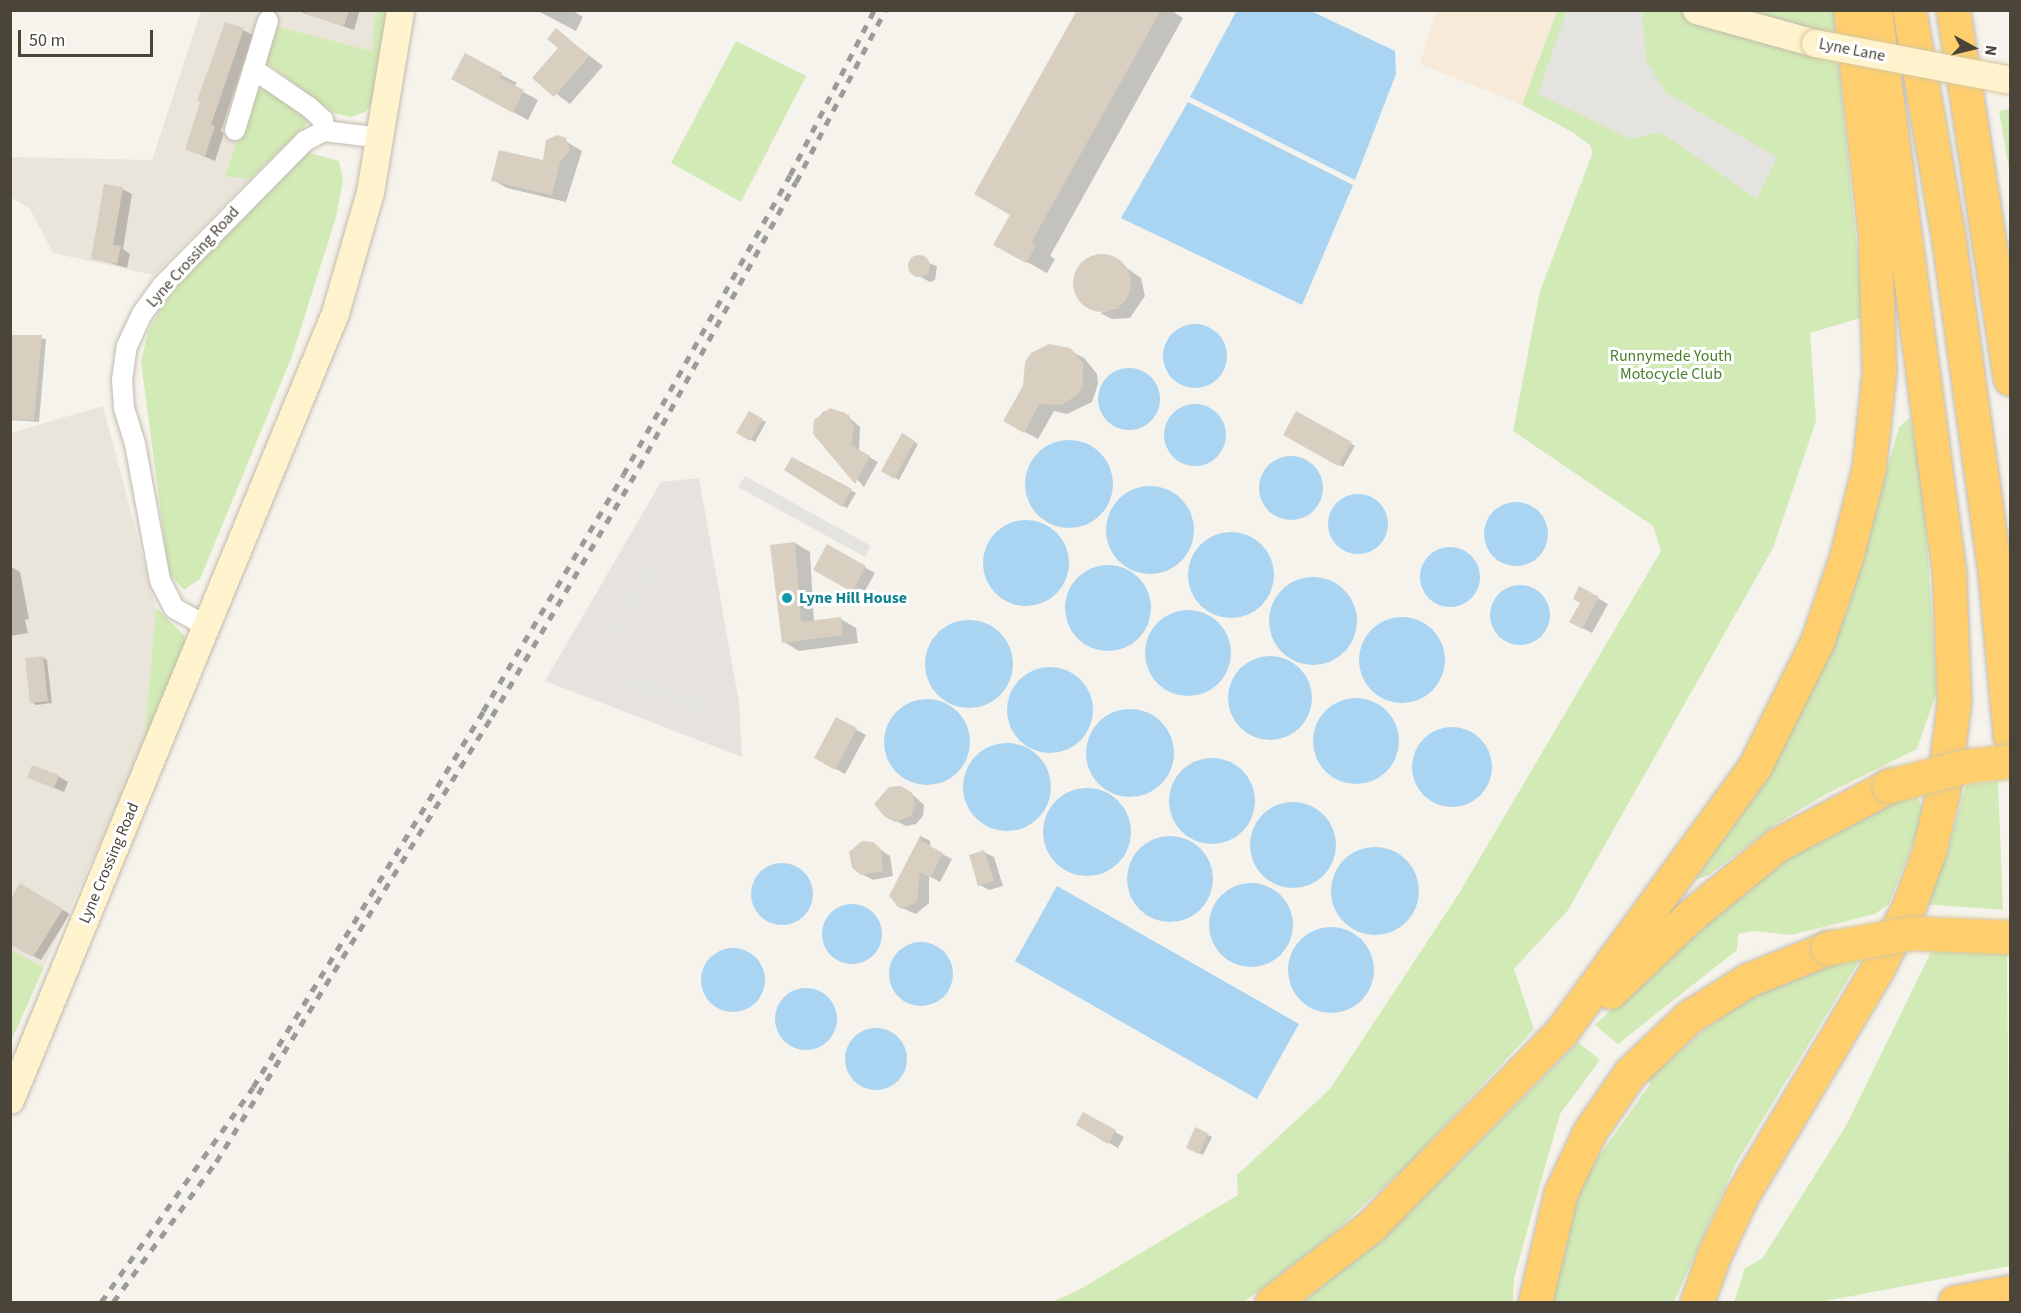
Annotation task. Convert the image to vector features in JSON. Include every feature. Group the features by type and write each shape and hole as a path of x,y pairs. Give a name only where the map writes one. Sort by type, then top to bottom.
{"highway":[{"path":"1562,1031 1755,765 1817,642 1846,558 1869,467 1879,372 1875,235 1850,10"},
{"path":"1697,1302 1714,1255 1742,1196 1876,971 1909,906 1929,851 1943,792 1954,702 1949,573 1875,10"},
{"path":"1909,10 1950,246 1995,575 2010,736"},
{"path":"1953,10 2010,379"},
{"path":"1272,1302 1371,1226 1562,1031 1602,1000 1689,917 1777,845 1889,786 1965,766 2010,761"},
{"path":"1535,1302 1561,1192 1590,1131 1630,1074 1689,1017 1748,980 1828,948 1911,933 2010,937"}],"street":[{"name":"Lyne Crossing Road","path":"10,1100 208,627 335,313 362,223 381,138 400,10"},
{"name":"Lyne Lane","path":"1696,10 1815,43 2010,80"},
{"path":"235,130 268,21"},
{"path":"253,69 309,107 323,120 324,131 381,138"},
{"name":"Lyne Crossing Road","path":"208,627 174,608 160,580 135,444 124,408 122,380 127,346 142,314 162,286 297,147 324,131"}],"shaded area":[{"path":"1567,10 1642,11 1646,60 1665,92 1777,157 1757,199 1660,132 1630,139 1538,94"},
{"path":"201,11 375,11 372,51 275,26 225,175 250,179 154,275 53,253 30,209 11,197 10,157 152,160"},
{"path":"1436,11 1557,11 1522,105 1420,64"},
{"path":"103,406 156,608 144,745 44,967 11,950 10,433"},
{"path":"745,476 871,546 865,557 738,487"},
{"path":"699,478 739,703 742,757 545,681 661,482"},
{"path":"653,553 665,560 606,657 594,649"},
{"path":"630,674 715,703 711,716 626,687"}],"green space":[{"path":"375,11 390,11 376,98 365,112 351,117 333,113 268,64 265,57 275,26 372,51"},
{"name":"Runnymede Youth Motocycle Club","path":"1557,11 1833,11 1864,317 1810,333 1816,421 1773,548 1568,910 1514,969 1534,1029 1408,1165 1329,1237 1244,1302 1051,1302 1077,1291 1238,1195 1237,1175 1330,1089 1458,895 1661,551 1653,526 1513,431 1540,291 1593,152 1590,145 1572,132 1522,105"},
{"path":"736,41 806,76 741,202 671,163"},
{"path":"270,89 301,109 309,122 250,179 225,176 254,90"},
{"path":"2010,109 2010,175 1999,111"},
{"path":"306,152 339,161 343,181 336,217 292,356 200,579 184,590 169,573 141,362 148,332 162,306 194,263"},
{"path":"1910,418 1923,485 1937,691 1917,749 1826,794 1776,824 1709,875 1695,880 1759,784 1823,668 1850,603 1899,427"},
{"path":"156,608 184,635 187,643 144,745"},
{"path":"1998,781 2003,910 1924,904 1946,857 1966,785"},
{"path":"1915,793 1923,808 1916,835 1889,904 1875,914 1791,935 1753,931 1738,934 1737,950 1618,1044 1595,1025 1688,937 1798,850"},
{"path":"1933,948 2007,953 2010,1266 1820,1302 1734,1302 1745,1268 1762,1259 1847,1124"},
{"path":"11,950 44,967 11,1042"},
{"path":"1849,959 1859,961 1735,1165 1674,1302 1551,1302 1558,1240 1582,1180 1651,1083 1645,1080 1735,1005 1792,975"},
{"path":"1578,1042 1600,1060 1560,1114 1514,1278 1513,1302 1303,1302 1368,1249 1450,1172"}],"water":[{"path":"1237,10 1311,11 1395,51 1396,74 1355,180 1190,97"},
{"path":"1188,102 1353,185 1302,305 1121,218"},
{"path":"1195,324 1213,330 1221,338 1227,356 1221,374 1213,382 1195,388 1177,382 1169,374 1163,356 1169,338 1177,330"},
{"path":"1129,368 1146,373 1151,377 1155,382 1160,399 1155,416 1151,421 1146,425 1129,430 1112,425 1107,421 1103,416 1098,399 1103,382 1107,377 1112,373"},
{"path":"1189,404 1201,404 1217,413 1224,423 1226,435 1224,447 1217,457 1201,466 1189,466 1178,461 1169,452 1164,441 1164,429 1169,418 1178,409"},
{"path":"1060,440 1078,440 1094,447 1106,459 1113,475 1113,493 1106,509 1094,521 1078,528 1060,528 1044,521 1032,509 1025,493 1025,475 1032,459 1044,447"},
{"path":"1291,456 1309,462 1317,470 1323,488 1317,506 1309,514 1291,520 1273,514 1265,506 1259,488 1265,470 1273,462"},
{"path":"1150,486 1167,490 1181,499 1190,513 1194,530 1190,547 1181,561 1167,570 1150,574 1133,570 1119,561 1110,547 1106,530 1110,513 1119,499 1133,490"},
{"path":"1352,494 1364,494 1375,499 1383,507 1388,524 1386,536 1375,549 1364,554 1352,554 1341,549 1333,541 1328,530 1328,518 1333,507 1341,499"},
{"path":"1516,502 1534,508 1542,516 1548,534 1542,552 1534,560 1516,566 1498,560 1490,552 1484,534 1490,516 1498,508"},
{"path":"1018,520 1034,520 1057,532 1066,546 1069,563 1066,580 1057,594 1034,606 1018,606 1002,599 990,587 983,571 983,555 990,539 1002,527"},
{"path":"1231,532 1248,535 1262,544 1271,558 1274,575 1271,592 1262,606 1248,615 1231,618 1214,615 1200,606 1191,592 1188,575 1191,558 1200,544 1214,535"},
{"path":"1444,547 1456,547 1467,552 1475,560 1480,577 1478,589 1467,602 1456,607 1444,607 1433,602 1425,594 1420,583 1420,571 1425,560 1433,552"},
{"path":"1108,565 1132,572 1144,584 1151,608 1144,632 1132,644 1108,651 1084,644 1072,632 1065,608 1072,584 1084,572"},
{"path":"1313,577 1338,584 1350,596 1357,621 1350,646 1338,658 1313,665 1288,658 1276,646 1269,621 1276,596 1288,584"},
{"path":"1514,585 1526,585 1537,590 1545,598 1550,615 1548,627 1537,640 1526,645 1514,645 1503,640 1495,632 1490,621 1490,609 1495,598 1503,590"},
{"path":"1188,610 1205,613 1219,622 1228,636 1231,653 1228,670 1219,684 1205,693 1188,696 1171,693 1157,684 1148,670 1145,653 1148,636 1157,622 1171,613"},
{"path":"1394,617 1410,617 1433,629 1442,643 1445,660 1442,677 1433,691 1410,703 1394,703 1378,696 1366,684 1359,668 1359,652 1366,636 1378,624"},
{"path":"969,620 986,624 1000,633 1009,647 1013,664 1009,681 1000,695 986,704 969,708 952,704 938,695 929,681 925,664 929,647 938,633 952,624"},
{"path":"1262,656 1278,656 1294,663 1305,674 1312,690 1309,714 1300,728 1278,740 1262,740 1246,733 1235,722 1228,706 1228,690 1235,674 1246,663"},
{"path":"1050,667 1067,670 1081,679 1090,693 1093,710 1090,727 1081,741 1067,750 1050,753 1033,750 1019,741 1010,727 1007,710 1010,693 1019,679 1033,670"},
{"path":"1356,698 1380,705 1392,717 1399,741 1392,765 1380,777 1356,784 1332,777 1320,765 1313,741 1320,717 1332,705"},
{"path":"927,699 951,706 963,718 970,742 963,766 951,778 927,785 903,778 891,766 884,742 891,718 903,706"},
{"path":"1130,709 1147,712 1161,722 1171,736 1174,753 1171,770 1161,784 1147,794 1130,797 1113,794 1099,784 1089,770 1086,753 1089,736 1099,722 1113,712"},
{"path":"1452,727 1467,730 1480,739 1489,752 1492,767 1489,782 1480,795 1467,804 1452,807 1437,804 1424,795 1415,782 1412,767 1415,752 1424,739 1437,730"},
{"path":"1007,743 1024,747 1038,756 1047,770 1051,787 1047,804 1038,818 1024,827 1007,831 990,827 976,818 967,804 963,787 967,770 976,756 990,747"},
{"path":"1212,758 1236,765 1248,777 1255,801 1248,825 1236,837 1212,844 1188,837 1176,825 1169,801 1176,777 1188,765"},
{"path":"1087,788 1104,792 1118,801 1127,815 1131,832 1127,849 1118,863 1104,872 1087,876 1070,872 1056,863 1047,849 1043,832 1047,815 1056,801 1070,792"},
{"path":"1293,802 1310,805 1324,814 1333,828 1336,845 1333,862 1324,876 1310,885 1293,888 1276,885 1262,876 1253,862 1250,845 1253,828 1262,814 1276,805"},
{"path":"1170,836 1186,840 1200,849 1209,863 1213,879 1209,895 1200,909 1186,918 1170,922 1154,918 1140,909 1131,895 1127,879 1131,863 1140,849 1154,840"},
{"path":"1375,847 1400,854 1412,866 1419,891 1412,916 1400,928 1375,935 1350,928 1338,916 1331,891 1338,866 1350,854"},
{"path":"782,863 804,872 813,894 804,916 782,925 760,916 751,894 760,872"},
{"path":"1243,883 1259,883 1275,890 1286,901 1293,917 1290,941 1281,955 1259,967 1243,967 1227,960 1216,949 1209,933 1209,917 1216,901 1227,890"},
{"path":"1057,886 1299,1024 1257,1099 1015,961"},
{"path":"846,904 858,904 869,909 877,917 882,934 880,946 869,959 858,964 846,964 835,959 827,951 822,940 822,928 827,917 835,909"},
{"path":"1331,927 1355,934 1367,946 1374,970 1367,994 1355,1006 1331,1013 1307,1006 1295,994 1288,970 1295,946 1307,934"},
{"path":"915,942 927,942 944,951 951,962 953,974 951,986 944,997 927,1006 915,1006 903,1001 894,992 889,980 889,968 894,956 903,947"},
{"path":"733,948 751,954 759,962 765,980 759,998 751,1006 733,1012 715,1006 707,998 701,980 707,962 715,954"},
{"path":"800,988 812,988 828,997 835,1007 837,1019 835,1031 828,1041 812,1050 800,1050 789,1045 780,1036 775,1025 775,1013 780,1002 789,993"},
{"path":"870,1028 882,1028 898,1037 905,1047 907,1059 905,1071 898,1081 882,1090 870,1090 859,1085 850,1076 845,1065 845,1053 850,1042 859,1033"}],"building":[{"path":"307,10 349,10 344,26 306,14"},
{"path":"1077,10 1161,10 1031,243 1036,246 1026,263 993,245 1010,215 974,194"},
{"path":"225,22 244,28 211,125 215,126 205,156 185,150 200,102 197,101"},
{"path":"556,28 589,56 554,97 532,78 558,48 547,39"},
{"path":"465,53 502,73 500,78 524,90 513,113 451,79"},
{"path":"557,135 566,138 570,150 560,162 552,195 491,181 499,150 543,160 546,140"},
{"path":"104,184 123,187 113,245 121,246 117,264 91,259"},
{"path":"1102,254 1113,256 1126,267 1131,283 1129,294 1118,307 1102,312 1091,310 1078,299 1073,283 1075,272 1086,259"},
{"path":"919,255 927,258 930,266 927,274 919,277 911,274 908,266 911,258"},
{"path":"10,335 42,335 34,420 10,419"},
{"path":"1049,344 1070,348 1077,355 1083,364 1083,385 1078,394 1062,405 1039,404 1024,433 1003,421 1023,386 1025,362 1031,353"},
{"path":"830,408 849,415 854,428 851,445 870,456 855,484 813,434 814,420"},
{"path":"749,411 763,419 750,441 736,433"},
{"path":"1296,411 1352,442 1338,466 1283,435"},
{"path":"902,433 915,441 894,479 881,471"},
{"path":"792,457 852,489 842,507 784,470"},
{"name":"Lyne Hill House","path":"795,542 801,622 841,617 843,635 782,643 770,545"},
{"path":"827,544 866,566 852,592 813,570"},
{"path":"1579,586 1599,597 1582,629 1569,622 1580,603 1573,599"},
{"path":"43,656 48,701 30,703 25,658"},
{"path":"836,717 857,728 835,770 814,758"},
{"path":"32,765 59,775 54,788 27,778"},
{"path":"901,786 912,793 915,804 911,816 895,822 885,817 874,804 889,787"},
{"path":"921,834 921,841 943,853 930,878 920,872 917,902 901,909 889,896"},
{"path":"862,841 873,842 881,849 883,871 861,875 852,868 849,852"},
{"path":"984,850 994,881 978,886 969,855"},
{"path":"20,883 63,909 33,957 10,945 10,900"},
{"path":"1083,1112 1116,1130 1108,1144 1076,1125"},
{"path":"1195,1127 1208,1133 1199,1154 1186,1148"}],"railway":[{"path":"101,1302 253,1087 483,711 623,475 790,175 874,10"},
{"path":"113,1302 216,1162 492,716 639,467 796,182 885,10"}],"place":[{"name":"Lyne Hill House","path":"787,598"}]}
